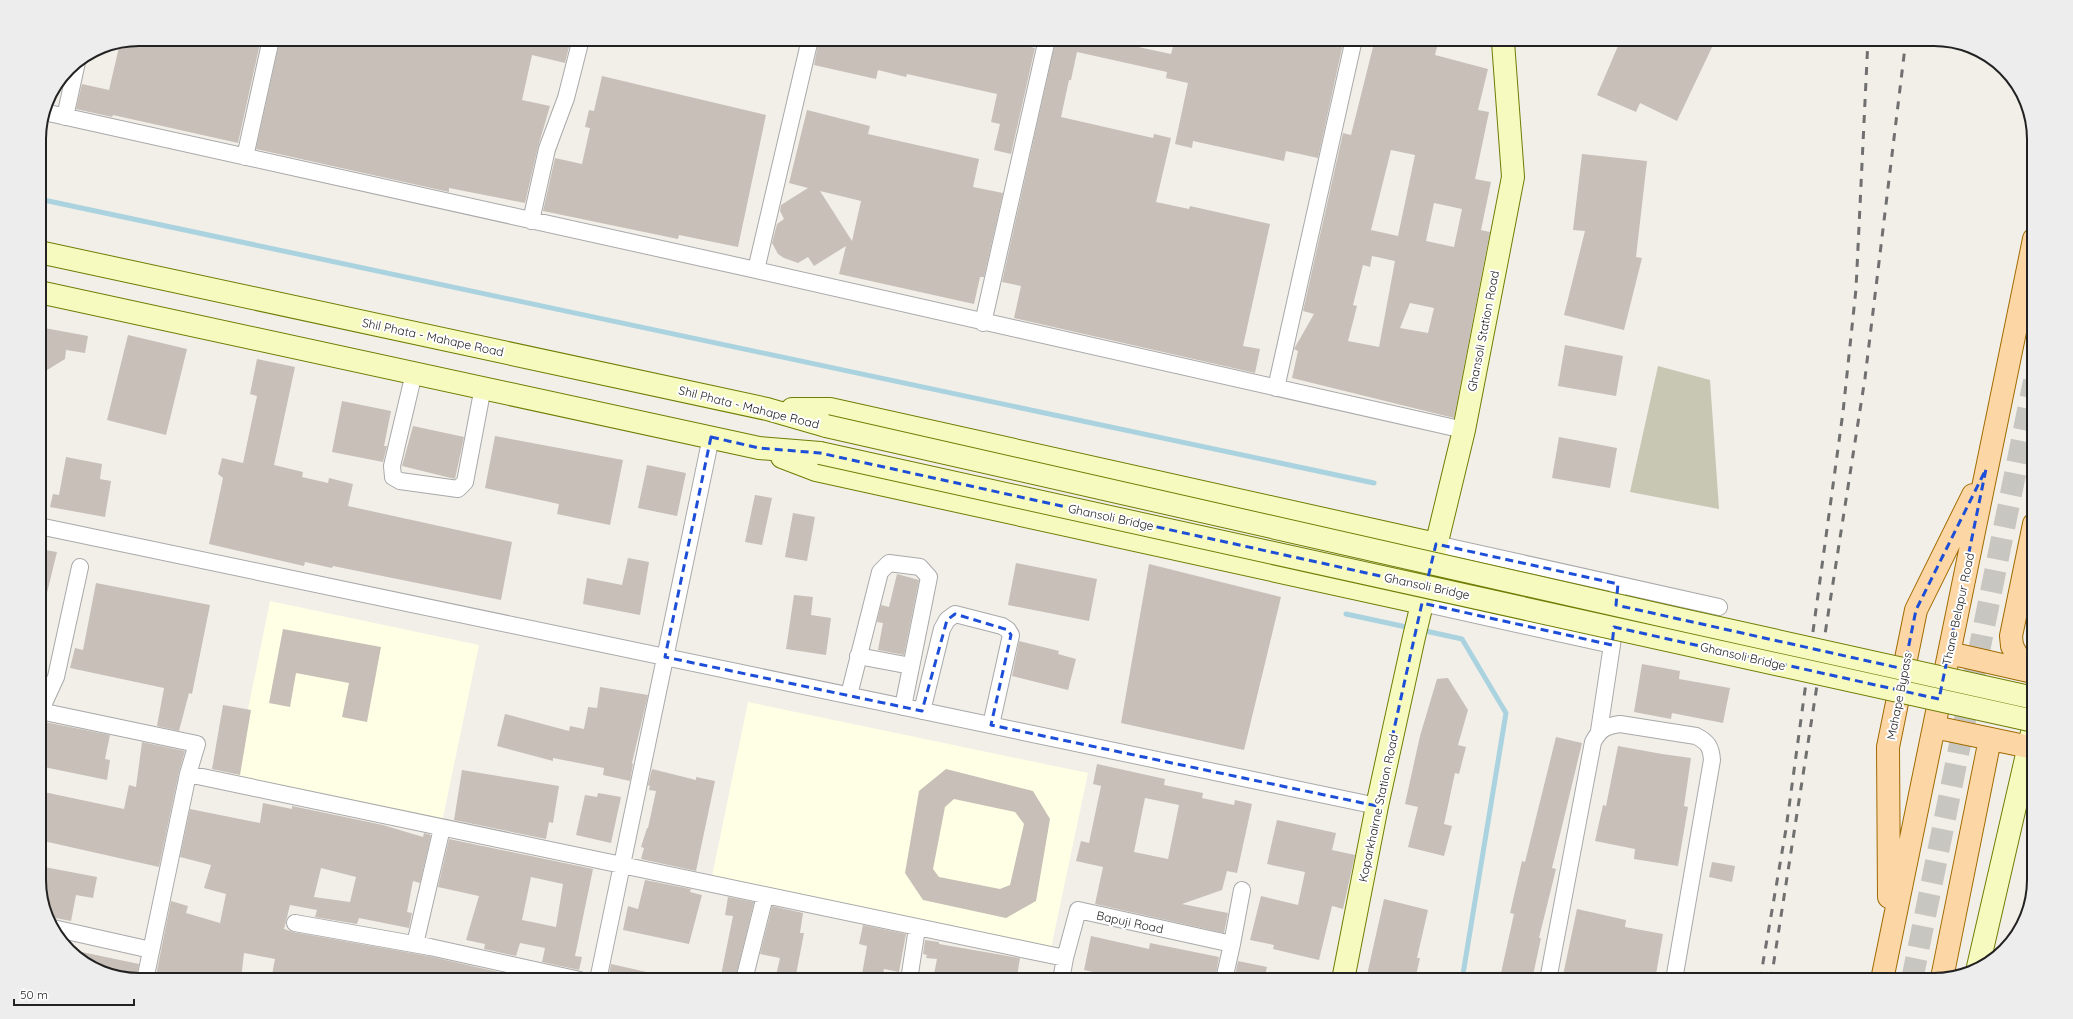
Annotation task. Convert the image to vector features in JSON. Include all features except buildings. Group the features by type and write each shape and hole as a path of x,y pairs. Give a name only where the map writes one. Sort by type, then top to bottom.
{"main road":[{"name":"Ghansoli Station Road","path":"1420,609 1464,430 1514,177 1500,46"},
{"name":"Shil Phata - Mahape Road","path":"46,254 767,409 826,426"},
{"name":"Thane Belapur Road","path":"1883,973 2027,272"},
{"path":"46,294 759,448 816,470 1420,609"},
{"path":"767,409 830,409 1436,544"},
{"name":"Ghansoli Bridge","path":"826,426 2027,696"},
{"name":"Ghansoli Bridge","path":"759,448 820,453 2027,719"},
{"name":"Mahape Bypass","path":"1890,942 1888,748 1916,610 1986,468"},
{"path":"2027,558 2011,636 2012,646 2027,667"},
{"name":"Koparkhairne Station Road","path":"1344,973 1377,806 1420,609"},
{"path":"1949,653 2027,670"},
{"path":"1934,727 2027,746"},
{"path":"1943,972 1990,739"},
{"path":"1980,961 2027,764"}],"street":[{"path":"245,157 269,46"},
{"path":"531,221 547,149 566,98 579,46"},
{"path":"756,270 808,46"},
{"path":"983,323 1045,46"},
{"path":"1276,388 1352,46"},
{"path":"65,116 75,71"},
{"path":"50,113 756,270 983,323 1464,430"},
{"path":"414,373 392,466 393,477 400,481 458,489 465,482 483,387"},
{"path":"599,973 711,437"},
{"path":"46,527 1377,806"},
{"path":"1436,544 1720,607"},
{"path":"849,696 880,572 889,563 920,567 929,577 904,707"},
{"path":"46,698 56,677 80,567"},
{"path":"1549,973 1593,742 1599,731 1612,645 1618,584"},
{"path":"1420,609 1612,645"},
{"path":"922,711 942,629 947,620 955,614 1002,626 1008,630 1011,635 991,725"},
{"path":"858,656 911,666"},
{"path":"46,712 197,744 188,774 146,973"},
{"path":"1599,731 1608,726 1620,724 1696,736 1704,740 1710,748 1712,760 1675,973"},
{"path":"188,774 1065,958 1062,973"},
{"path":"415,944 442,828"},
{"path":"1226,973 1242,890"},
{"path":"746,973 765,896"},
{"name":"Bapuji Road","path":"1065,958 1078,910 1232,944"},
{"path":"295,923 415,944 548,973"},
{"path":"910,973 917,928"},
{"path":"61,930 151,950"}],"highlighted area":[{"path":"711,437 759,448 820,453 1426,586 1436,544 1618,584 1616,605 1904,669 1916,610 1986,469 1939,699 1614,627 1612,645 1422,603 1377,806 991,725 1011,635 1008,630 955,614 947,620 922,711 665,657"}],"shaded area":[{"path":"1658,366 1710,380 1719,509 1630,492"},
{"path":"270,601 479,645 441,827 233,783"},
{"path":"748,702 1088,773 1050,953 711,881"}],"waterway":[{"path":"46,200 1374,483"},
{"path":"1346,614 1411,628"},
{"path":"1421,630 1462,639 1506,713 1463,973"}],"tunnel":[{"path":"1913,973 2027,415"}],"railway":[{"path":"1761,973 1786,829 1843,412 1856,289 1868,46"},
{"path":"1772,973 1865,378 1905,46"}]}
